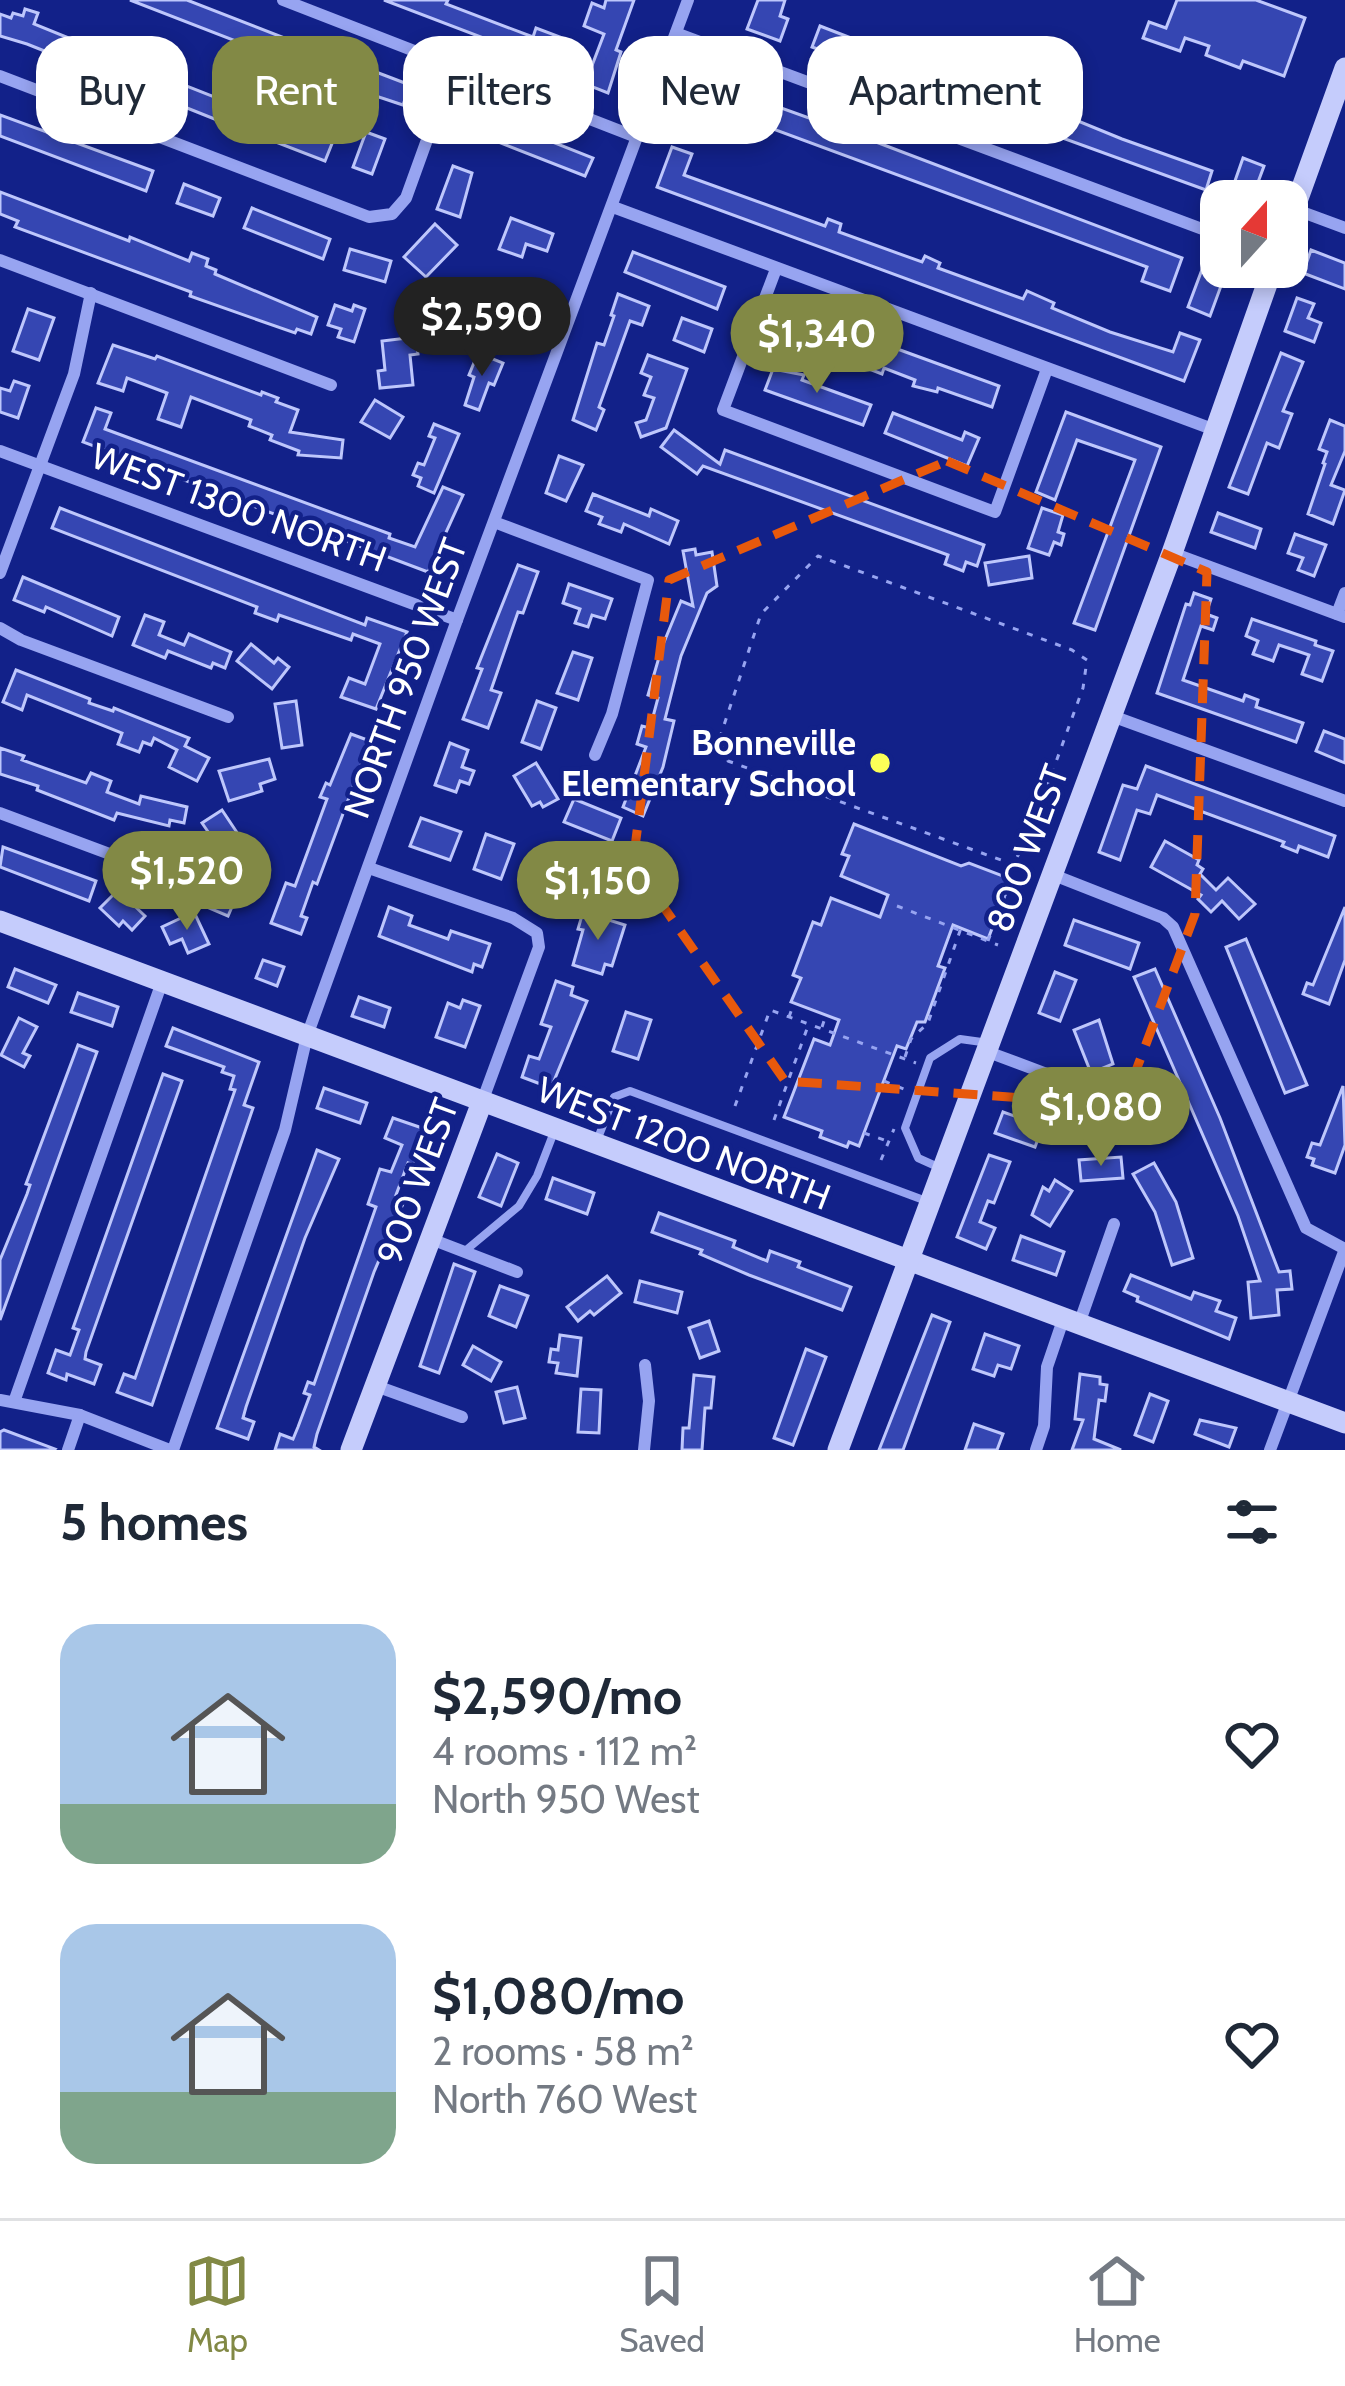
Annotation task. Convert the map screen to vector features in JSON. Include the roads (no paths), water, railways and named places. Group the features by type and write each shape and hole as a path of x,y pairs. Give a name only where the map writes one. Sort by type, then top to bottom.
{"street":[{"path":"283,0 403,46"},
{"name":"NORTH 950 WEST","path":"675,36 688,0"},
{"path":"676,33 1200,228"},
{"path":"1305,180 1345,68"},
{"path":"0,76 369,217 392,214 406,198 425,144"},
{"name":"NORTH 950 WEST","path":"171,1450 285,1130 307,1036 633,144"},
{"path":"613,207 1215,430"},
{"path":"1308,222 1345,228"},
{"path":"0,260 331,385"},
{"path":"776,269 723,410 995,512 1047,369"},
{"name":"800 WEST","path":"838,1450 1266,288"},
{"path":"0,573 74,374 92,293"},
{"name":"WEST 1300 NORTH","path":"0,451 457,620"},
{"path":"494,522 647,580 612,714 595,755"},
{"path":"1172,553 1341,616 1345,592"},
{"path":"0,628 228,717"},
{"path":"1112,716 1345,801"},
{"path":"0,813 166,875"},
{"name":"900 WEST","path":"351,1450 539,947 537,933 513,918 369,868"},
{"path":"1051,874 1163,918 1173,927 1306,1228 1345,1249 1270,1450"},
{"name":"WEST 1200 NORTH","path":"1,923 1345,1423"},
{"path":"162,982 7,1401 80,1415 171,1450"},
{"path":"989,1047 1047,1075"},
{"path":"1036,1450 1044,1426 1047,1367 1114,1224"},
{"path":"431,1239 517,1272"},
{"path":"644,1450 649,1420 645,1365"},
{"path":"376,1386 462,1417"},
{"path":"68,1450 80,1415"}],"lane":[{"path":"943,1169 918,1158 904,1124 933,1054 960,1039 989,1047"},
{"path":"595,1145 614,1097 630,1091 930,1202"},
{"path":"464,1252 520,1206 555,1130"}],"place":[{"name":"Bonneville Elementary School","path":"880,763"}]}
